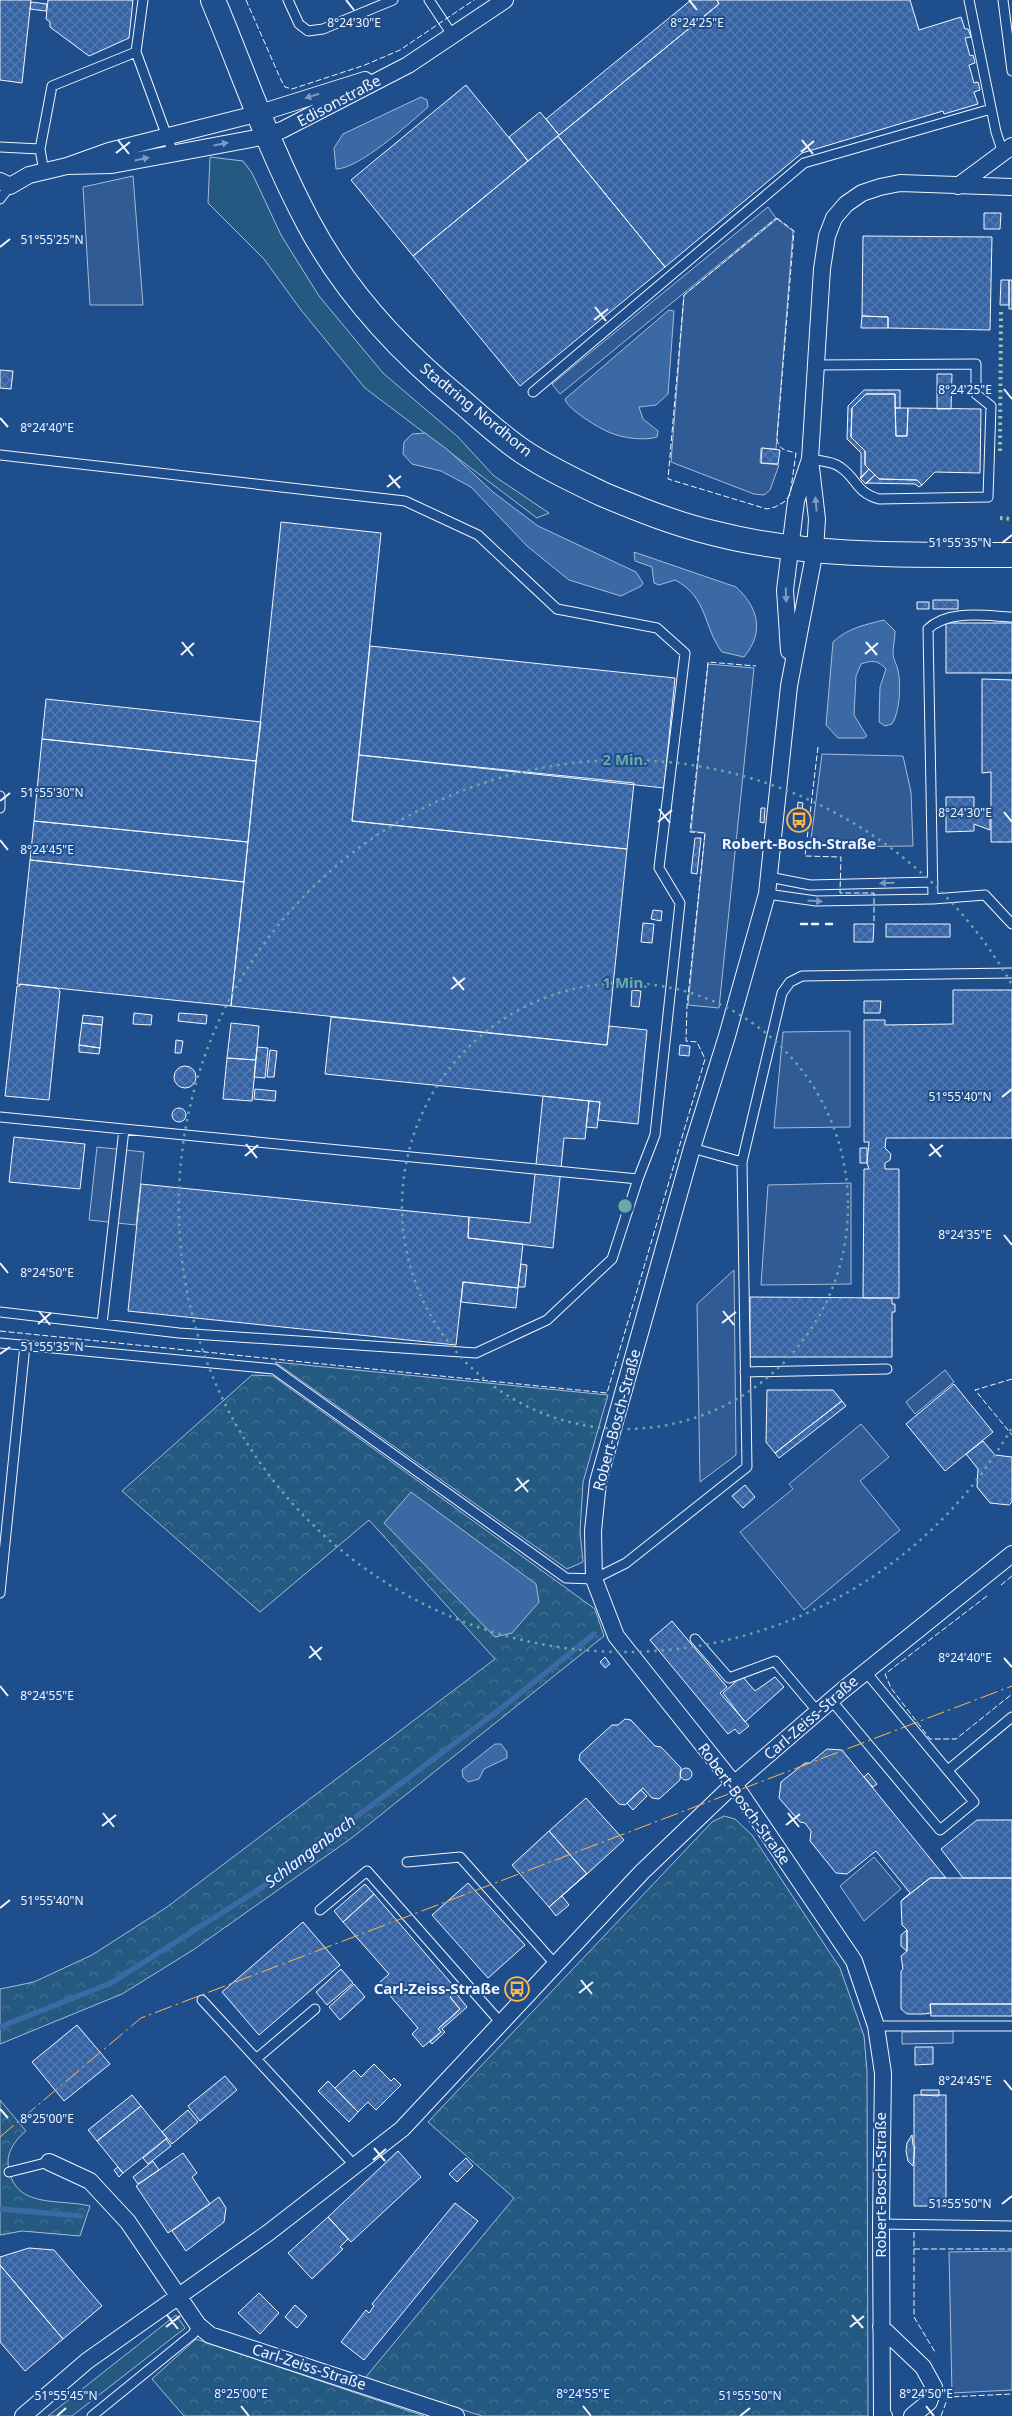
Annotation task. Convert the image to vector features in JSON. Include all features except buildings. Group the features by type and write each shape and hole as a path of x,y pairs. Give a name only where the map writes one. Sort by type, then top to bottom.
{"main road":[{"name":"Stadtring Nordhorn","path":"213,0 269,135 308,222 342,278 392,338 441,385 522,451 581,484 639,510 714,534 815,550 870,553 1012,554"}],"street":[{"name":"Edisonstraße","path":"269,135 311,117 408,65 505,0"},
{"name":"Edisonstraße","path":"260,113 408,65"},
{"path":"5,183 67,166 109,151 260,113"},
{"path":"67,166 112,165 269,135"},
{"path":"958,186 1008,149"},
{"path":"815,550 817,519 810,459 822,269 827,236 834,218 846,204 862,193 880,187 900,184 1012,187"},
{"path":"791,547 796,501 810,459"},
{"name":"Robert-Bosch-Straße","path":"789,686 789,630 785,590 791,547"},
{"name":"Robert-Bosch-Straße","path":"815,550 789,686 767,894 727,1036 692,1148 598,1482 593,1531 594,1579 616,1636 734,1784 854,1961 876,2026 883,2073 881,2327 882,2416 884,2416"},
{"name":"Carl-Zeiss-Straße","path":"23,2416 87,2361 268,2233 402,2129 642,1872 734,1784 831,1700 1012,1554"},
{"name":"Carl-Zeiss-Straße","path":"49,2162 90,2181 128,2222 198,2325 210,2335 456,2416"},
{"path":"881,2327 923,2367 934,2387 929,2402 912,2416"}],"lane":[{"path":"143,0 136,52 173,153"},
{"path":"288,0 299,24 308,31 323,29 392,0"},
{"path":"429,0 453,36"},
{"path":"969,0 992,110 1008,149"},
{"path":"1003,0 1012,71"},
{"path":"44,172 40,150 52,86 136,52"},
{"path":"533,392 804,163 992,110"},
{"path":"0,147 40,150"},
{"path":"0,199 5,183"},
{"path":"810,459 831,463 840,467 858,489 868,496 879,499 988,497 991,406 976,394 976,364 816,365"},
{"path":"0,455 405,501 478,535 557,609 657,628 685,652 659,868 680,903 655,1135 638,1179 612,1259 547,1320 476,1353 179,1333 0,1312"},
{"path":"933,899 928,629 935,622 953,616 1012,617"},
{"path":"0,796 0,808"},
{"path":"770,877 810,885 933,882"},
{"path":"767,894 816,901 933,899 985,895 1012,924"},
{"path":"0,1343 274,1370 566,1578 594,1579 626,1563 747,1467 742,1162 782,993 790,982 802,976 1012,973"},
{"path":"0,1117 638,1179"},
{"path":"102,1324 124,1129"},
{"path":"692,1148 742,1162"},
{"path":"0,1593 4,1506 25,1345"},
{"path":"745,1372 888,1369"},
{"path":"695,1639 729,1678 775,1661 818,1712"},
{"path":"831,1700 940,1830 974,1802 866,1672"},
{"path":"948,1770 1012,1716"},
{"path":"407,1862 460,1857 555,1964"},
{"path":"320,1910 367,1871 501,2023"},
{"path":"202,2000 354,2166"},
{"path":"256,2059 315,2009"},
{"path":"876,2026 1012,2026"},
{"path":"9,2172 49,2162"},
{"path":"881,2224 1012,2226"},
{"path":"92,2416 193,2334 198,2325"}],"green space":[{"path":"210,157 243,161 252,173 281,235 319,296 383,373 458,437 494,476 549,513 537,518 365,388 301,310 264,259 208,203"},
{"path":"275,1362 608,1395 583,1482 580,1532 583,1562 567,1569"},
{"path":"252,1375 273,1376 595,1609 604,1636 353,1837 193,1950 122,1994 0,2044 0,1989 34,1982 92,1955 167,1907 495,1659 369,1520 260,1612 122,1491"},
{"path":"724,1816 735,1819 752,1835 840,1968 864,2036 867,2071 868,2416 482,2416 365,2378 514,2198 428,2122 712,1822"},
{"path":"0,2100 26,2131 16,2141 9,2154 8,2163 11,2178 18,2188 27,2195 38,2199 90,2206 80,2236 22,2231 0,2235"},
{"path":"176,2315 185,2328 72,2416 48,2416"},
{"path":"196,2339 424,2416 184,2416 152,2379"}],"shaded area":[{"path":"421,97 427,100 428,107 370,154 358,162 336,169 334,148 343,134"},
{"path":"133,176 143,305 90,305 83,187"},
{"path":"768,207 776,218 560,394 552,384"},
{"path":"777,219 793,231 776,449 761,448 760,463 779,465 770,490 764,495 754,494 671,462 684,295"},
{"path":"669,310 674,311 668,394 656,405 639,407 643,419 658,431 657,437 640,439 616,435 592,423 571,408 565,399"},
{"path":"425,433 448,450 493,492 538,526 636,572 643,583 641,586 621,596 569,580 527,546 471,487 441,471 412,464 403,454 404,442 412,434"},
{"path":"634,552 736,587 744,595 754,611 756,620 755,638 751,648 744,657 722,652 694,595 675,580 659,585 654,583 652,567 635,561"},
{"path":"884,620 895,631 893,654 898,670 900,691 895,719 892,724 885,726 879,722 880,687 886,669 875,662 861,664 856,676 854,715 867,736 864,738 838,738 826,725 833,642 850,630"},
{"path":"708,664 754,668 719,1008 688,1005 705,833 691,831"},
{"path":"822,754 903,756 911,792 913,846 810,847"},
{"path":"850,1031 850,1127 774,1128 783,1032"},
{"path":"97,1147 144,1152 136,1225 89,1220"},
{"path":"851,1183 851,1284 761,1285 768,1185"},
{"path":"734,1270 736,1455 700,1482 697,1304"},
{"path":"945,1370 954,1382 915,1414 906,1402"},
{"path":"861,1424 889,1457 860,1481 900,1530 804,1610 740,1532 793,1489 789,1484"},
{"path":"411,1492 536,1584 539,1602 512,1633 495,1637 384,1523"},
{"path":"495,1744 501,1744 507,1752 507,1758 484,1769 479,1779 468,1782 463,1777 462,1770"},
{"path":"874,1857 901,1889 864,1921 840,1886"},
{"path":"953,2031 953,2043 902,2044 902,2032"},
{"path":"1012,2251 1012,2390 952,2393 949,2252"}],"waterway":[{"name":"Schlangenbach","path":"0,2027 111,1983 261,1888 499,1710 594,1634"},
{"name":"Schlangenbach","path":"0,2209 81,2216"}],"hedge":[{"path":"1000,451 1001,312"},
{"path":"1000,518 1012,519"}],"fence":[{"path":"246,0 281,80 285,87 292,89 365,65 400,50 474,0"},
{"path":"777,218 794,231 777,438 781,447 796,453 790,495 784,502 767,509 668,479 684,295 777,218"},
{"path":"0,1331 607,1393 705,1059 697,1042 686,1041 687,1006 705,833 690,832 708,662 756,666"},
{"path":"818,747 805,856 841,857 840,893 874,893 874,923"},
{"path":"1012,1379 975,1390 1012,1435"},
{"path":"1001,1585 1012,1576"},
{"path":"987,1596 885,1674 891,1688 930,1739 956,1739 1012,1694"},
{"path":"914,2232 914,2317 935,2352"},
{"path":"914,2249 1012,2249"},
{"path":"941,2416 948,2397 1012,2394"}],"wall":[{"path":"801,924 807,924"},
{"path":"812,924 818,924"},
{"path":"826,924 832,924"}],"power":[{"path":"0,2137 141,2018 1012,1686"}],"place":[{"name":"Robert-Bosch-Straße","path":"799,820"},
{"name":"Carl-Zeiss-Straße","path":"517,1989"}]}
